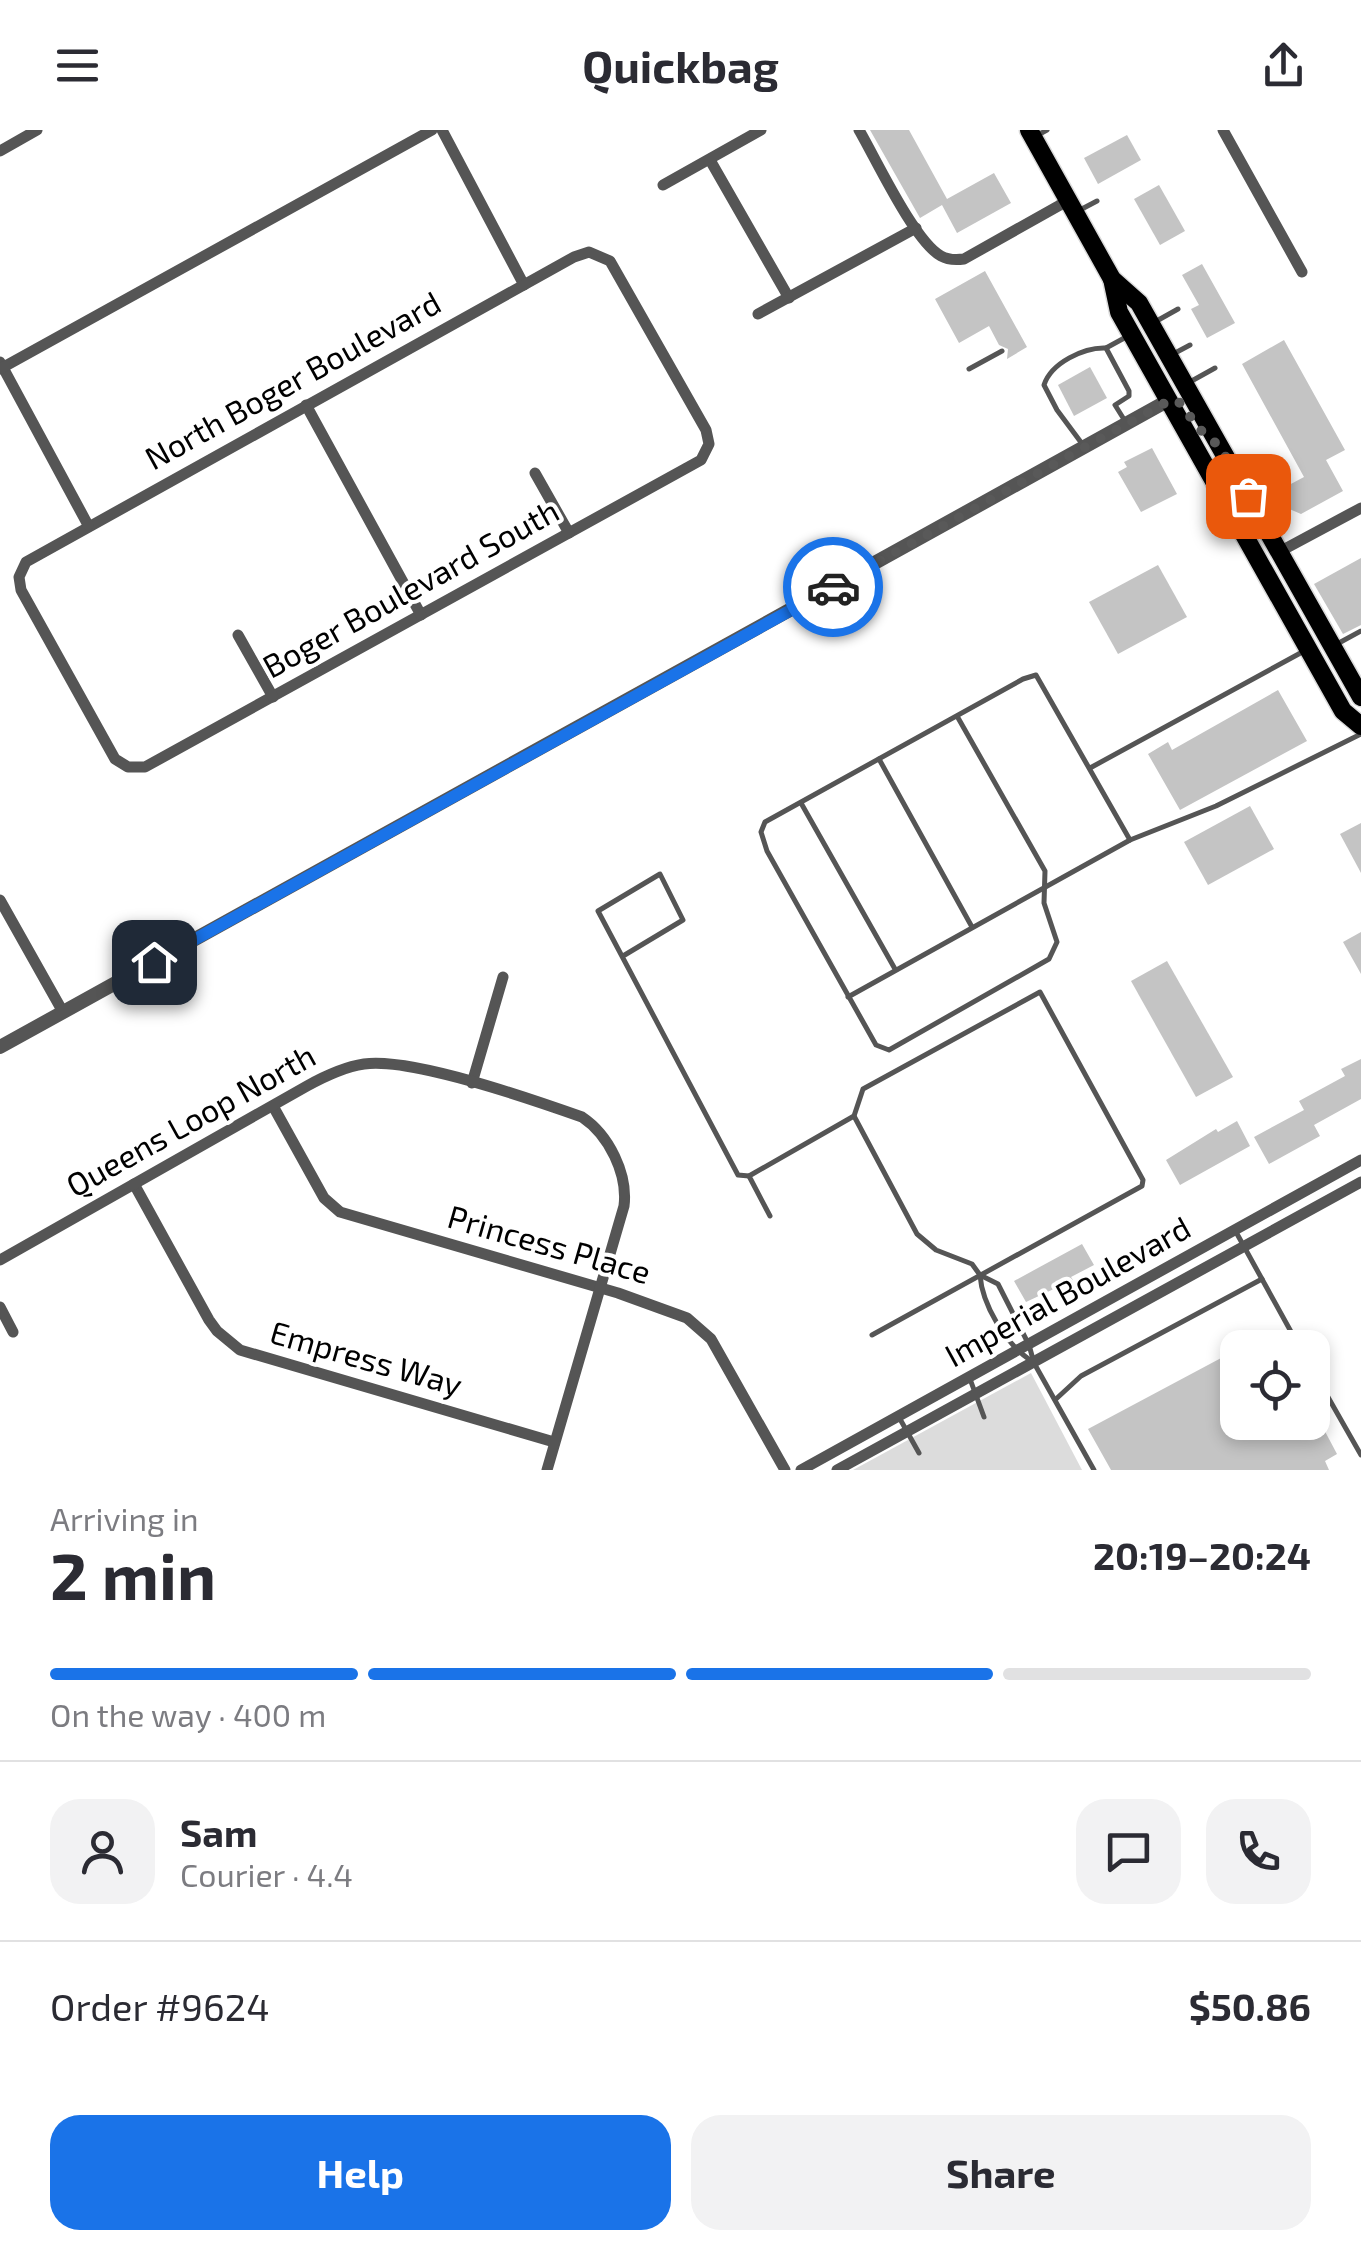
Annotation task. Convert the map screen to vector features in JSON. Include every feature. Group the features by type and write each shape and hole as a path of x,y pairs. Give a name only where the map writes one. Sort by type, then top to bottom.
{"main road":[{"path":"1037,133 1072,206 1090,255 1139,303 1361,698"},
{"path":"1112,279 1119,312 1131,334 1343,711 1361,726"},
{"path":"1168,400 1182,404 1196,426 1220,447"}],"street":[{"path":"0,151 37,130"},
{"path":"88,525 1,366 432,130"},
{"path":"442,130 524,285"},
{"path":"663,185 761,130"},
{"path":"859,130 916,228 940,256 964,259 1072,206"},
{"path":"1223,130 1302,272"},
{"path":"710,160 788,298"},
{"path":"758,314 916,228"},
{"name":"North Boger Boulevard","path":"128,767 111,754 20,590 21,569 31,557 88,525 574,257 597,253 610,261 706,430 709,444"},
{"path":"0,1046 1168,400"},
{"path":"306,405 421,615"},
{"name":"Boger Boulevard South","path":"128,767 146,767 701,460 709,444"},
{"path":"535,472 568,533"},
{"path":"1279,552 1361,508"},
{"path":"238,635 273,697"},
{"path":"0,900 63,1012"},
{"path":"472,1083 503,977"},
{"name":"Queens Loop North","path":"0,1260 326,1076 367,1063 411,1067 582,1118 601,1134 626,1187 624,1206 548,1470"},
{"name":"Princess Place","path":"273,1106 324,1198 340,1212 665,1308 700,1327 711,1338 785,1470"},
{"name":"Imperial Boulevard","path":"801,1470 1361,1160"},
{"name":"Imperial Boulevard","path":"837,1470 1361,1182"},
{"name":"Empress Way","path":"134,1184 209,1320 240,1350 554,1442"},
{"path":"0,1307 13,1332"}],"lane":[{"path":"1072,206 1097,201"},
{"path":"1151,324 1178,309"},
{"path":"1084,448 1044,385 1054,368 1091,348 1106,348 1131,334"},
{"path":"1169,356 1190,345"},
{"path":"1106,348 1130,392 1116,405 1127,424"},
{"path":"969,370 1002,351"},
{"path":"1185,385 1216,368"},
{"path":"1248,496 1276,480"},
{"path":"1332,647 1361,631"},
{"path":"1090,768 1308,649"},
{"path":"957,716 1045,871 1044,903 1057,942 1049,960 890,1050 876,1046 766,851 762,828 765,822 1023,679 1036,674 1130,840"},
{"path":"848,997 1130,840 1216,806 1361,734"},
{"path":"879,760 972,927"},
{"path":"801,803 896,969"},
{"path":"623,956 683,920 660,874 598,911 738,1175 749,1176 854,1116 863,1090 1040,992 1144,1180 1142,1186 872,1335"},
{"path":"854,1116 917,1234 936,1250 972,1264 980,1274 998,1284 1034,1363"},
{"path":"749,1176 770,1216"},
{"path":"1236,1230 1290,1330"},
{"path":"980,1274 981,1291 1034,1363 1094,1470"},
{"path":"1056,1400 1082,1376 1262,1279"},
{"path":"970,1379 984,1418"},
{"path":"1330,1401 1361,1455"},
{"path":"898,1417 919,1453"}],"shaded area":[{"path":"1031,1373 1082,1470 853,1470"}],"building":[{"path":"870,130 909,130 947,199 994,173 1011,203 957,233 942,205 920,218"},
{"path":"1127,135 1141,160 1098,184 1084,158"},
{"path":"1159,185 1185,231 1160,245 1134,199"},
{"path":"1202,264 1235,323 1207,338 1191,309 1199,305 1182,275"},
{"path":"985,271 1027,347 1007,359 1008,349 999,345 989,326 959,343 935,299"},
{"path":"1284,340 1345,450 1326,460 1343,491 1301,514 1280,505 1274,493 1304,477 1242,364"},
{"path":"1090,367 1107,398 1074,416 1058,385"},
{"path":"1152,448 1177,494 1141,512 1118,472 1127,467 1124,462"},
{"path":"1361,558 1361,625 1343,634 1314,584"},
{"path":"1158,565 1187,617 1118,654 1089,602"},
{"path":"1278,690 1307,741 1180,810 1148,754 1168,742 1172,750"},
{"path":"1250,806 1274,849 1208,885 1184,842"},
{"path":"1361,823 1361,873 1340,834"},
{"path":"1361,932 1361,974 1343,942"},
{"path":"1167,961 1233,1077 1196,1097 1131,981"},
{"path":"1361,1059 1361,1099 1314,1125 1320,1136 1269,1164 1254,1137 1304,1110 1299,1101 1345,1076 1341,1069"},
{"path":"1237,1121 1250,1146 1180,1185 1166,1160 1216,1129 1218,1132"},
{"path":"1082,1244 1094,1265 1071,1277 1073,1280 1026,1302 1014,1281"},
{"path":"1220,1359 1220,1440 1330,1440 1337,1454 1325,1461 1329,1470 1111,1470 1088,1429"}],"way so far":[{"path":"833,587 1172,399 1182,404 1196,426 1220,447 1248,496"}],"route":[{"path":"154,962 833,587"}]}
